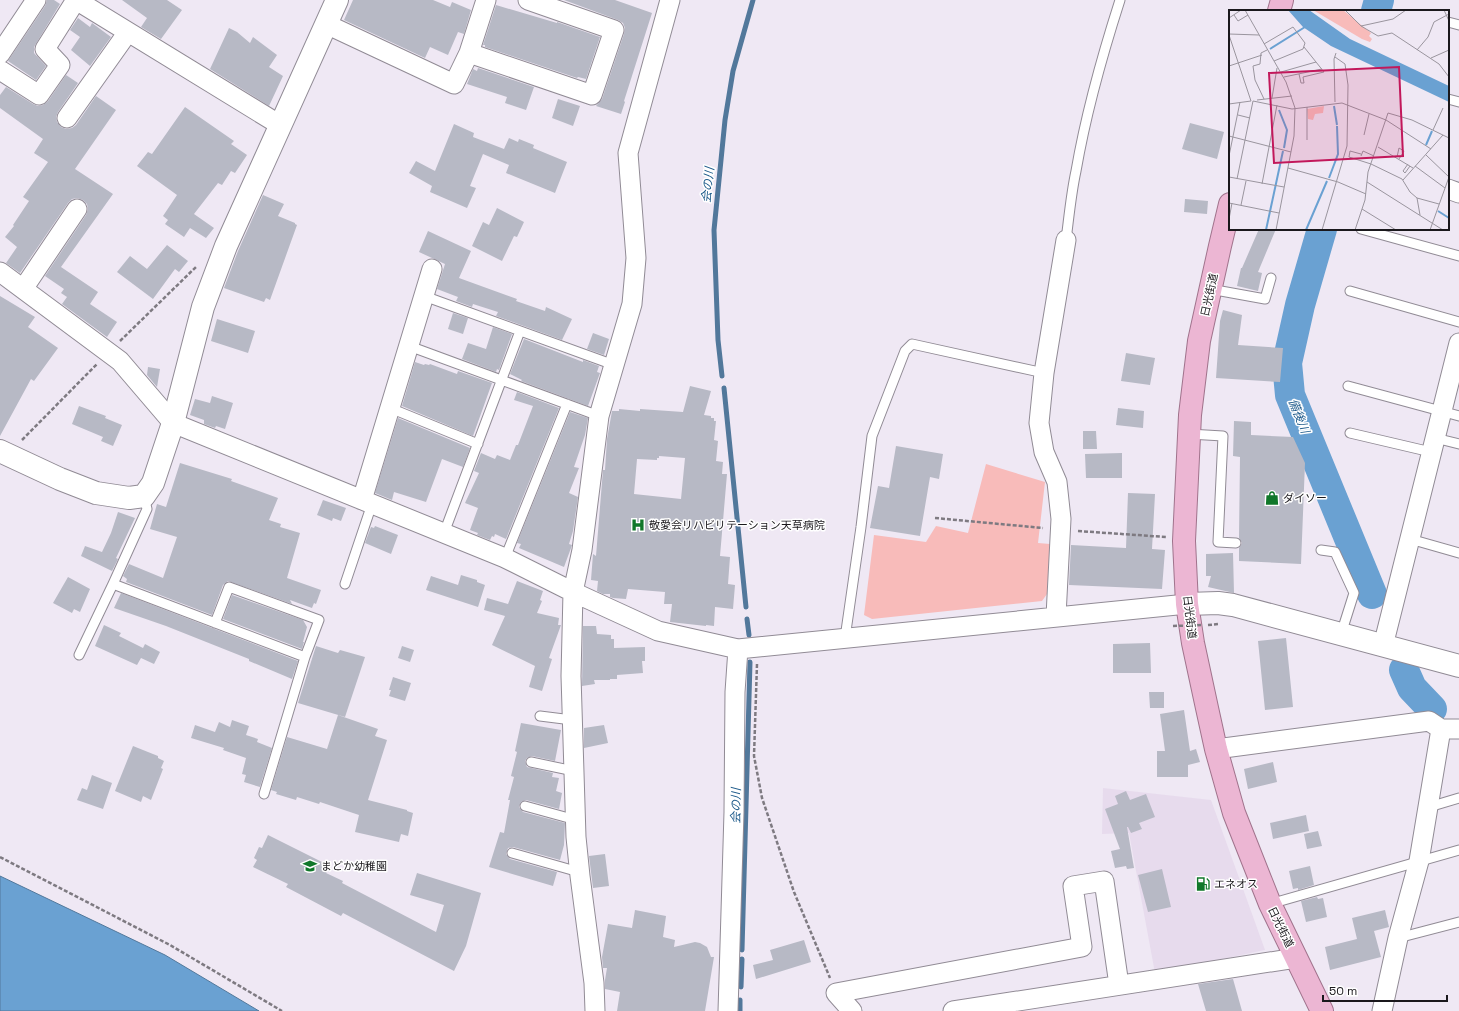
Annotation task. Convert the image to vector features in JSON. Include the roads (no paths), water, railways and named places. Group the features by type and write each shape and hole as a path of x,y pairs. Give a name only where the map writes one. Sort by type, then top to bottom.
{"highway":[{"path":"1279,10 1282,0"},
{"name":"日光街道","path":"1229,208 1199,341 1189,434 1184,541 1187,604 1193,643 1216,749 1234,813 1270,904 1322,1011"}],"street":[{"path":"0,54 36,0"},
{"path":"0,70 39,95 60,65 45,48 76,0 280,125"},
{"path":"0,450 60,479 96,493 128,498 144,496 153,483 173,423 203,307 226,246 337,0"},
{"path":"326,24 454,84 469,53 486,0"},
{"path":"469,53 592,95 614,30 528,0"},
{"path":"595,1011 594,983 579,872 576,820 571,676 573,592 582,550 600,416 632,304 636,258 628,153 670,0"},
{"path":"67,118 128,32"},
{"path":"1449,189 1459,193"},
{"path":"23,289 77,209"},
{"path":"1056,616 1061,518 1056,482 1044,452 1039,423 1044,374 1066,240"},
{"path":"367,502 390,408 432,269"},
{"path":"0,272 120,361 173,423 505,558 573,592 658,631 738,649 1056,616 1187,604 1218,603 1459,666"},
{"path":"1383,646 1433,445 1450,413 1458,347"},
{"path":"728,1011 734,812 735,692 738,649"},
{"path":"1216,749 1429,721 1450,729 1428,807 1419,862 1398,938 1382,1011"},
{"path":"1082,947 1073,886 1104,881 1119,985"},
{"path":"852,1011 836,993 1082,947 1113,943"},
{"path":"953,1011 1296,958"}],"lane":[{"path":"1066,240 1076,172 1084,131 1109,33 1120,0"},
{"path":"1449,22 1459,25"},
{"path":"1449,99 1459,102"},
{"path":"1365,230 1459,256"},
{"path":"1210,289 1264,299 1271,278"},
{"path":"1350,292 1459,322"},
{"path":"424,296 614,365"},
{"path":"444,533 520,331"},
{"path":"845,638 872,436 905,351 912,344 1044,374"},
{"path":"409,346 600,416"},
{"path":"1348,386 1450,413"},
{"path":"505,558 567,404"},
{"path":"390,408 478,444"},
{"path":"1350,433 1433,445 1459,444"},
{"path":"1189,434 1223,436 1218,542 1236,543"},
{"path":"80,654 147,509 144,496"},
{"path":"345,584 367,502"},
{"path":"1410,539 1459,553"},
{"path":"1321,550 1335,552 1354,593 1341,635"},
{"path":"113,584 305,657"},
{"path":"215,623 229,587 318,620 305,657 264,794"},
{"path":"540,716 572,720"},
{"path":"531,762 574,771"},
{"path":"1428,807 1459,798"},
{"path":"525,806 576,820"},
{"path":"1270,904 1459,850"},
{"path":"512,854 579,872"},
{"path":"1398,938 1459,922"}],"water":[{"path":"0,876 165,955 259,1011 0,1011"}],"waterway":[{"name":"会の川","path":"722,376 718,340 714,230 725,120 733,71 753,0"},
{"name":"備後川","path":"1376,10 1379,0"},
{"name":"備後川","path":"1322,230 1300,305 1287,363 1290,395 1372,594"},
{"name":"会の川","path":"724,388 746,607"},
{"name":"会の川","path":"747,619 749,635"},
{"name":"会の川","path":"742,950 750,662"},
{"name":"備後川","path":"1404,670 1412,688 1432,709"},
{"name":"会の川","path":"741,987 742,959"},
{"name":"会の川","path":"740,1000 740,1011"}],"place":[{"name":"ダイソー","path":"1272,498"},
{"name":"敬愛会リハビリテーション天草病院","path":"638,525"},
{"name":"まどか幼稚園","path":"310,866"},
{"name":"エネオス","path":"1203,884"}]}
